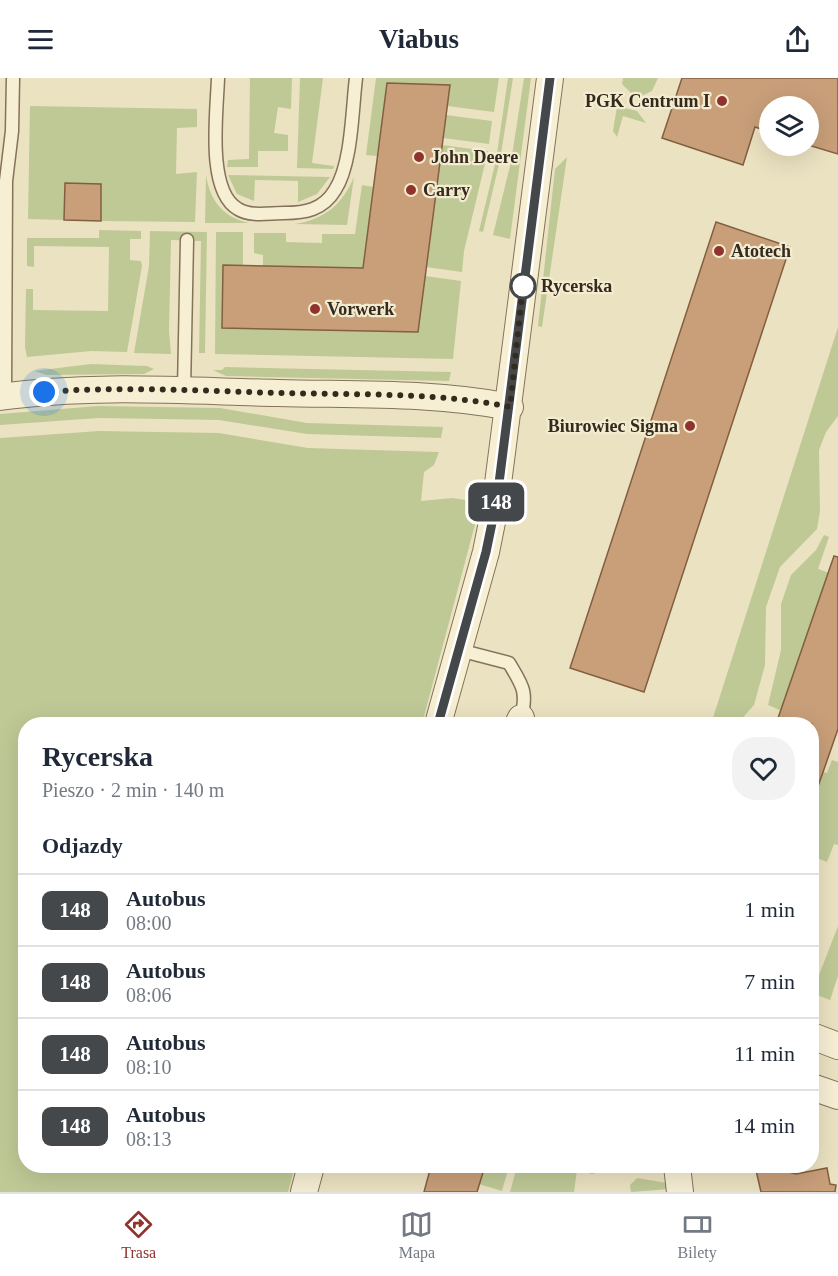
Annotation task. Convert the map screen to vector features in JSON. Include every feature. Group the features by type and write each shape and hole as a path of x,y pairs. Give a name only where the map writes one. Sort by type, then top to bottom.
{"street":[{"path":"440,717 493,519 510,407 550,78"},
{"path":"3,397 72,391 184,390 447,397 510,407"},
{"path":"819,1039 838,1046"},
{"path":"819,1089 838,1096"},
{"path":"304,1192 309,1173"},
{"path":"678,1173 680,1192"}],"lane":[{"path":"3,397 2,336 7,277 6,181 12,131 13,78"},
{"path":"218,78 217,171 220,187 228,201 238,210 250,213 301,213 324,204 335,192 343,175 356,78"},
{"path":"0,157 6,181"},
{"path":"184,390 187,240"},
{"path":"459,650 508,663 525,688 525,704 520,717"}],"green space":[{"path":"250,78 292,78 291,109 278,107 274,133 288,135 288,151 258,151 258,167 227,167 228,160 249,159"},
{"path":"300,78 323,78 312,163 334,166 333,169 297,168"},
{"path":"376,78 499,78 494,112 447,106 450,85 387,83 377,156 366,155"},
{"path":"508,78 513,78 500,160 483,232 479,231 496,160"},
{"path":"524,78 531,78 510,239 493,235 511,162"},
{"path":"623,78 658,78 652,91 639,97 633,95 622,84"},
{"path":"30,106 197,109 197,127 177,128 176,174 197,172 195,222 101,221 65,183 64,220 28,219"},
{"path":"617,106 637,111 646,123 623,116 617,137 613,131"},
{"path":"446,115 492,121 489,144 443,138"},
{"path":"442,145 488,151 464,251 462,272 426,267"},
{"path":"567,157 542,327 538,326 555,169"},
{"path":"206,175 211,193 219,206 232,217 249,223 205,223"},
{"path":"228,175 330,177 317,194 298,202 298,181 255,180 254,201 237,194"},
{"path":"354,177 347,225 295,224 306,222 331,209 344,195"},
{"path":"362,185 373,187 363,268 263,266 263,255 254,253 254,233 286,233 286,242 322,243 322,234 355,234"},
{"path":"99,230 141,231 141,239 130,239 130,260 141,261 142,266 127,352 91,351 27,357 25,347 26,289 33,289 33,310 108,311 109,247 34,246 34,267 27,266 27,238 99,238"},
{"path":"150,231 207,232 205,353 199,353 201,241 171,240 169,331 171,354 134,353 149,266"},
{"path":"216,232 243,232 243,266 223,266 222,328 418,332 425,276 461,281 453,359 215,354"},
{"path":"838,327 838,416 826,432 819,450 820,511 817,529 780,567 766,607 765,665 754,705 743,717 713,717"},
{"path":"91,364 147,366 154,369 144,374 47,375 34,371"},
{"path":"225,367 451,372 449,381 226,376 213,370 222,370"},
{"path":"98,406 220,408 307,423 443,427 441,438 307,434 219,420 99,418 0,425 0,414"},
{"path":"99,431 219,433 308,448 439,452 434,465 424,472 421,501 452,498 481,502 424,717 18,717 18,1173 293,1173 288,1192 0,1192 0,438"},
{"path":"824,535 829,537 818,569 838,576 796,717 768,705 781,650 781,604 791,575 816,550"},
{"path":"832,760 838,762 838,845 834,844 827,862 819,859 819,782 823,772 827,773"},
{"path":"838,926 838,976 830,1000 819,996 819,975"},
{"path":"483,1173 507,1173 502,1191 479,1184"},
{"path":"515,1173 577,1173 574,1192 510,1192"},
{"path":"637,1178 667,1183 669,1189 631,1192 630,1185"}],"building":[{"name":"PGK Centrum I","path":"682,78 838,78 838,154 819,148 819,96 759,96 759,128 755,127 743,165 662,138"},
{"path":"387,83 450,85 418,332 222,328 223,265 363,268"},
{"path":"65,183 101,184 101,221 64,220"},
{"name":"Biurowiec Sigma","path":"716,222 790,247 644,692 570,668"},
{"path":"834,556 838,557 838,729 819,784 819,717 778,717"},
{"path":"827,1168 830,1184 836,1185 835,1192 761,1192 757,1173 819,1173 819,1170"},
{"path":"429,1173 483,1173 477,1192 424,1192"}],"bus line":[{"name":"148","path":"440,717 486,552 497,499 550,78"}],"place":[{"name":"PGK Centrum I","path":"722,101"},
{"name":"John Deere","path":"419,157"},
{"name":"Carry","path":"411,190"},
{"name":"Atotech","path":"719,251"},
{"name":"Rycerska","path":"523,286"},
{"name":"Vorwerk","path":"315,309"},
{"name":"Biurowiec Sigma","path":"690,426"}],"route":[{"path":"44,392 212,391 447,397 510,407 524,277 523,286"}]}
